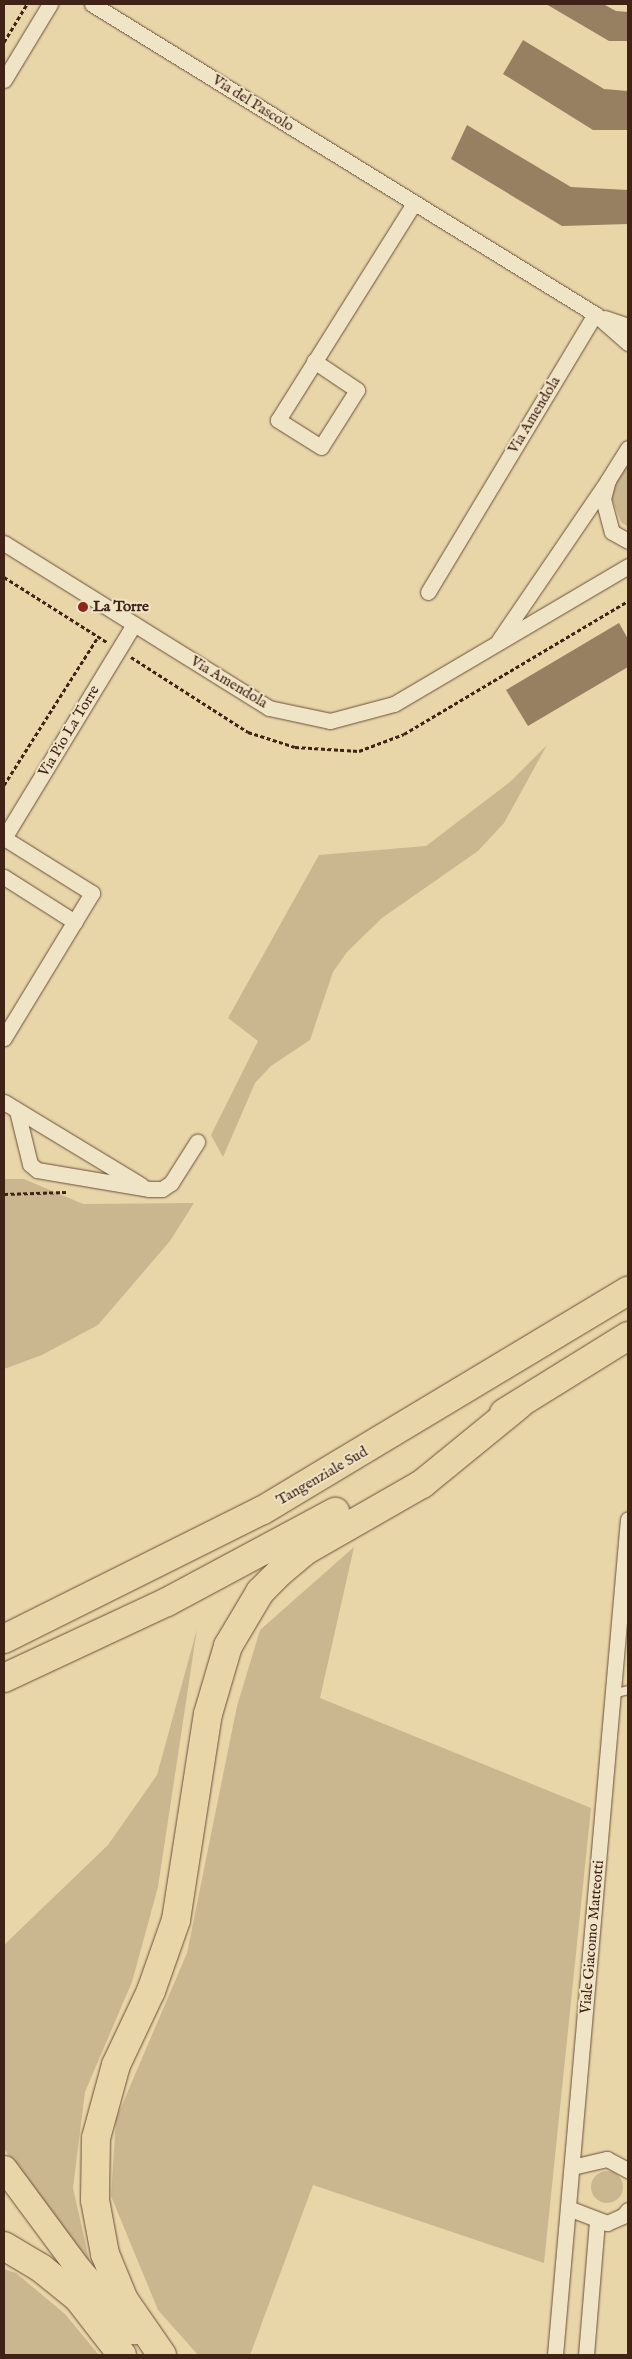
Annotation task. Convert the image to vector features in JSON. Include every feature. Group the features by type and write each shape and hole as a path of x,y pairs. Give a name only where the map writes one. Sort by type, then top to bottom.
{"highway":[{"name":"Tangenziale Sud","path":"4,1639 263,1510 628,1291"},
{"path":"4,1678 257,1555 519,1405 628,1336"},
{"path":"162,2355 124,2300 105,2254 95,2200 96,2138 116,2065 151,1991 176,1920 208,1714 228,1646 260,1592 305,1551 422,1484 519,1405"},
{"path":"4,2246 41,2268 78,2298 122,2355"}],"main road":[{"path":"4,2168 78,2268 151,2355"},
{"path":"78,2268 134,2355"}],"street":[{"path":"4,80 50,4"},
{"name":"Via del Pascolo","path":"92,4 595,314 628,342"},
{"path":"314,361 357,390 321,447 278,420 314,361 414,202"},
{"name":"Via del Pascolo","path":"595,314 628,326"},
{"name":"Via Amendola","path":"428,592 595,314"},
{"name":"Via Amendola","path":"496,645 628,448"},
{"path":"608,480 604,513 612,532 628,541"},
{"name":"Via Amendola","path":"4,543 269,708 330,721 394,704 628,566"},
{"name":"Via Pio La Torre","path":"75,922 92,893 4,838 134,624"},
{"path":"4,877 75,922 4,1038"},
{"path":"4,1102 149,1189"},
{"path":"17,1111 30,1164 37,1170 149,1189 162,1189 171,1183 197,1142"},
{"path":"72,1176 87,1165 83,1150"},
{"name":"Viale Giacomo Matteotti","path":"555,2355 628,1519"},
{"path":"572,2167 607,2159 628,2170"},
{"path":"568,2208 607,2222 623,2216 628,2210"},
{"path":"586,2355 597,2220"}],"lane":[{"path":"613,1694 628,1690"}],"path":[{"path":"4,42 27,4"},
{"path":"4,577 112,645"},
{"path":"126,654 248,732 295,747 359,751 404,734 628,601"},
{"path":"4,785 98,636"}],"shaded area":[{"path":"628,460 628,527 621,522 610,494"},
{"path":"547,745 504,823 478,851 382,918 347,952 333,972 310,1040 271,1066 255,1083 223,1157 211,1135 258,1041 228,1018 319,855 426,846 510,782"},
{"path":"4,1179 24,1179 83,1204 194,1203 170,1241 98,1325 42,1355 4,1369"},
{"path":"354,1547 320,1698 591,1808 544,2263 313,2185 250,2355 198,2355 158,2310 111,2196 116,2119 187,1953 237,1706 260,1630"},
{"path":"197,1629 158,1887 132,1982 85,2092 73,2188 90,2263 4,2149 4,1945 108,1845 157,1775"},
{"path":"607,2171 619,2175 623,2187 619,2199 607,2203 595,2199 591,2187 595,2175"},
{"path":"4,2269 16,2273 65,2314 99,2355 4,2355"}],"building":[{"path":"546,4 603,4 616,11 628,12 628,41 609,41"},
{"path":"523,40 604,89 628,91 628,130 593,130 503,74"},
{"path":"467,125 571,187 628,190 628,224 562,226 451,159"},
{"path":"619,623 628,639 628,667 528,726 506,690"}],"place":[{"name":"La Torre","path":"83,607"}]}
